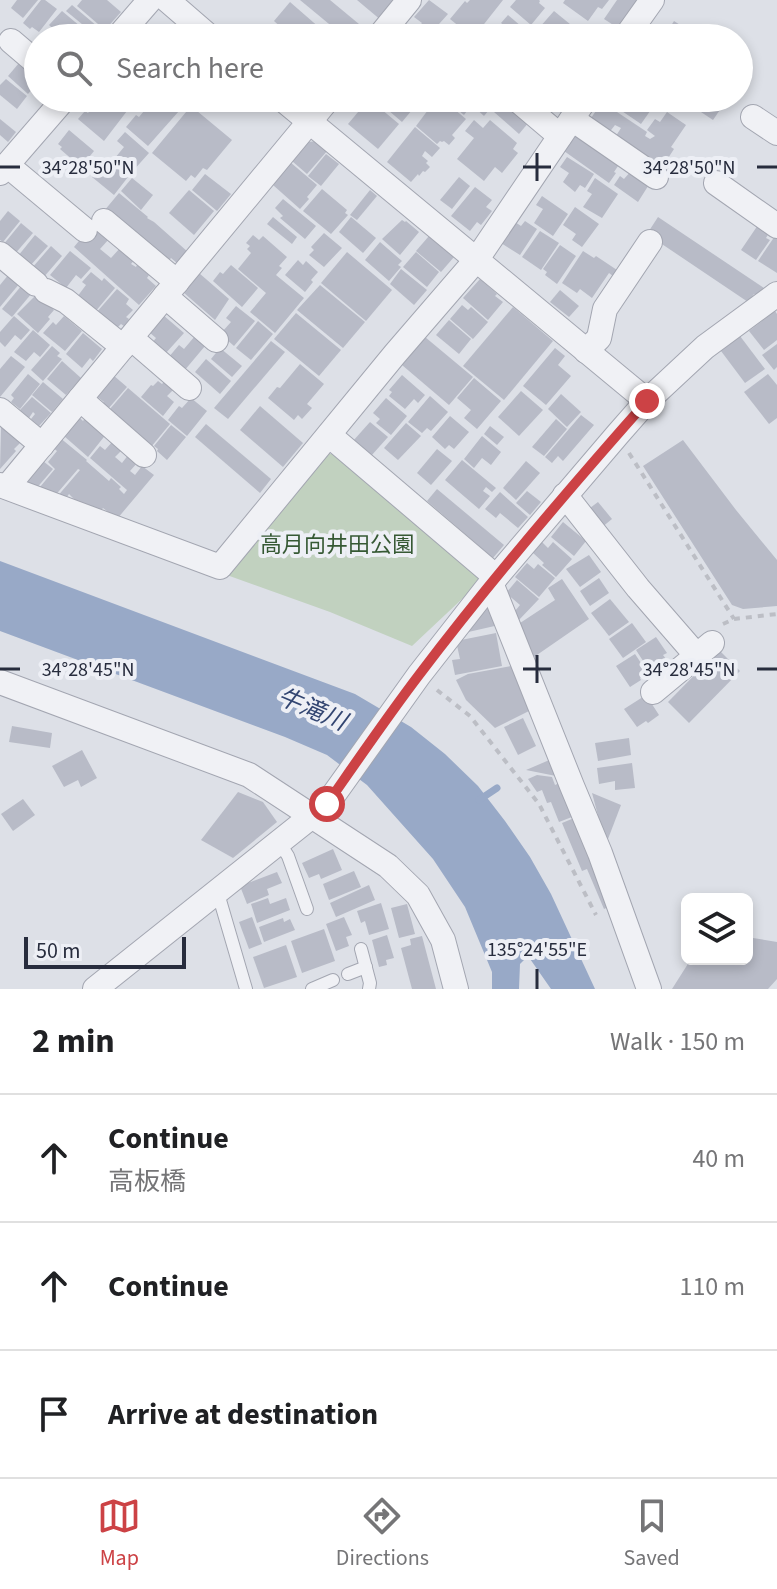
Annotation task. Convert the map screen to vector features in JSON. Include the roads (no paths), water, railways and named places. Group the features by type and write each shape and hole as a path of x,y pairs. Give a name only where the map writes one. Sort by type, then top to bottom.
{"street":[{"path":"129,24 150,0"},
{"path":"167,0 195,24"},
{"path":"389,24 409,0"},
{"path":"635,24 652,0"},
{"path":"11,41 24,52"},
{"path":"53,112 4,169 94,225 171,289 216,340"},
{"path":"297,112 647,401"},
{"path":"317,112 42,445 3,486 220,567 477,259 576,112"},
{"path":"540,112 656,177"},
{"path":"753,117 777,133"},
{"path":"716,183 777,226"},
{"path":"586,351 599,338 605,309 650,242"},
{"path":"0,254 41,287 127,342 189,388"},
{"path":"95,989 320,810 494,580 647,401 705,347 777,294"},
{"path":"80,399 144,455"},
{"path":"0,410 42,445"},
{"path":"329,435 494,580 649,989"},
{"path":"565,495 630,595 704,649 653,692"},
{"path":"0,682 249,775 320,810 418,895 443,940 456,989"}],"lane":[{"path":"279,842 288,856 307,909"},
{"path":"217,890 246,989"},
{"path":"361,949 369,989"},
{"path":"348,974 366,967"},
{"path":"312,989 333,980"}],"water":[{"name":"牛滝川","path":"0,561 355,694 411,727 478,786 505,821 551,894 595,989 551,989 528,956 520,964 519,989 492,989 492,972 465,907 433,859 367,785 327,755 285,737 0,631"}],"waterway":[{"path":"479,800 497,788"}],"park label":[{"name":"高月向井田公園","path":"337,544"}]}
